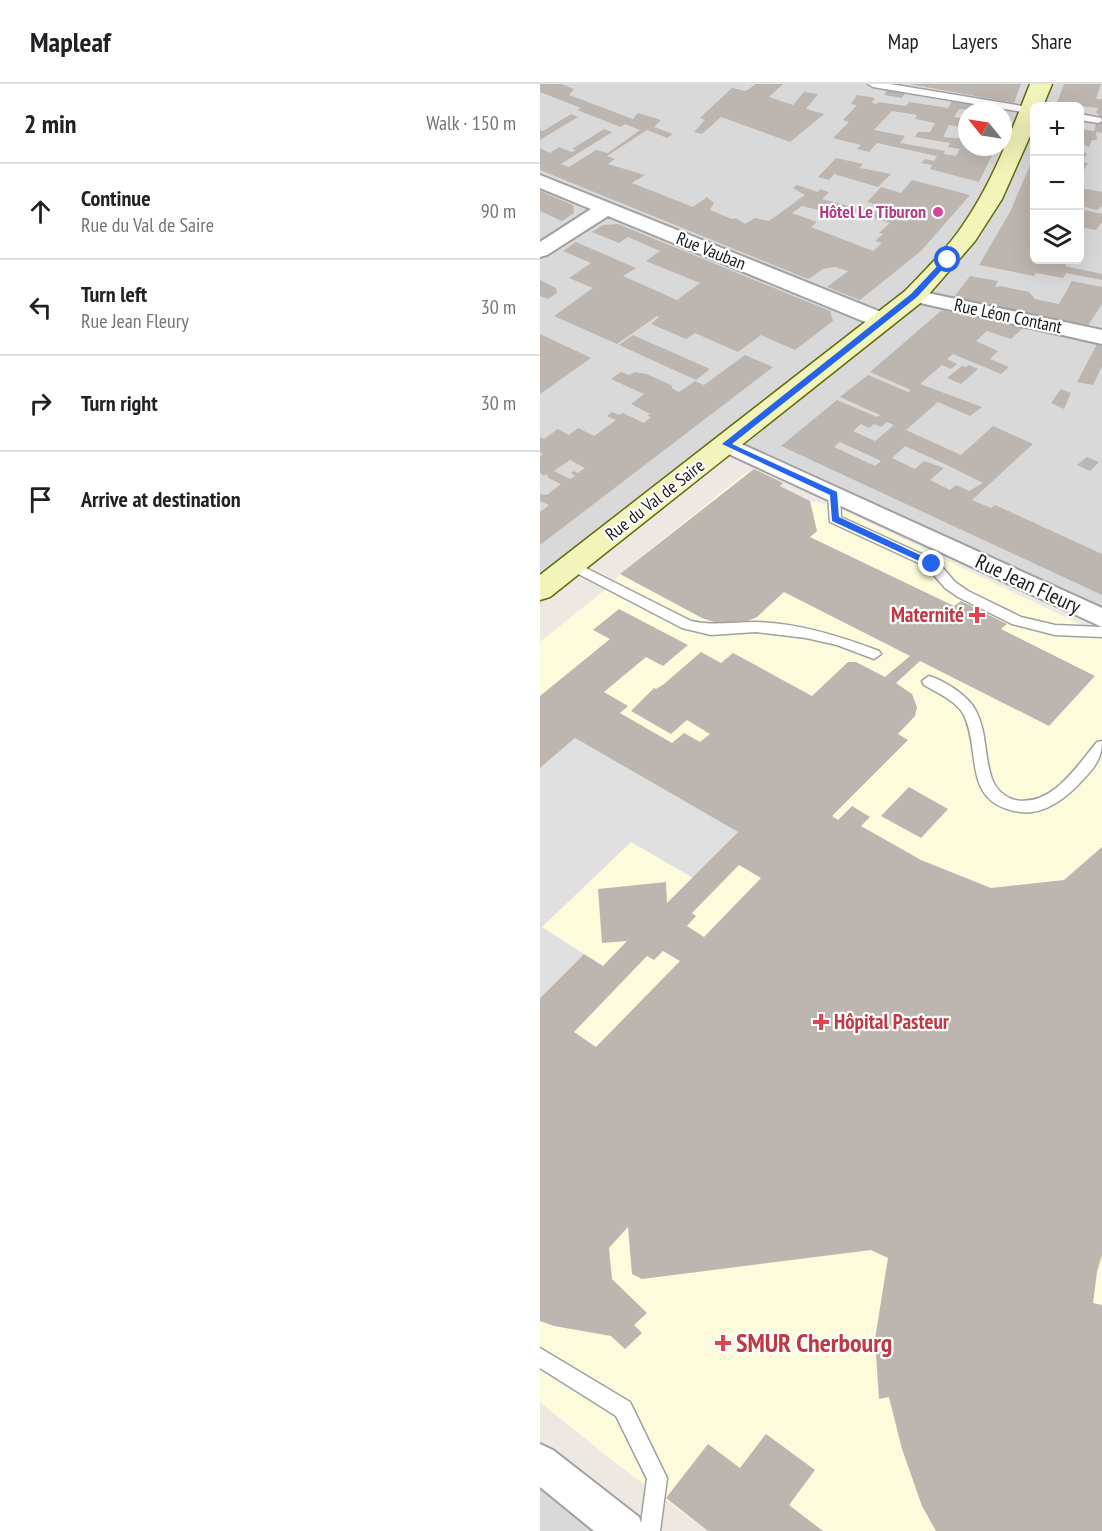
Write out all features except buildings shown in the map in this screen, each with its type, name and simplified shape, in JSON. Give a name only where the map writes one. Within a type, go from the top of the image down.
[{"type":"main road","name":"Rue du Val de Saire","points":[[1035,102],[1041,84]]},
{"type":"main road","name":"Rue du Val de Saire","points":[[540,590],[914,296],[948,260],[983,214],[1030,116]]},
{"type":"street","name":"Rue Vauban","points":[[540,181],[883,321]]},
{"type":"street","points":[[540,251],[606,208]]},
{"type":"street","name":"Rue Léon Contant","points":[[914,296],[1102,337]]},
{"type":"street","name":"Rue Jean Fleury","points":[[726,444],[1102,618]]},
{"type":"street","points":[[540,1463],[625,1531]]},
{"type":"lane","points":[[873,84],[1030,110]]},
{"type":"lane","points":[[1084,118],[1098,120]]},
{"type":"lane","points":[[834,494],[835,519],[932,564],[950,585],[963,594],[1017,621],[1031,625],[1077,633],[1102,632]]},
{"type":"lane","points":[[572,565],[687,625],[711,630],[756,627],[806,633],[840,641],[874,654]]},
{"type":"lane","points":[[928,681],[950,695],[969,712],[983,775],[991,793],[1004,802],[1022,808],[1041,806],[1065,790],[1102,746]]},
{"type":"lane","points":[[540,1358],[623,1409],[657,1478],[650,1531]]},
{"type":"shaded area","points":[[540,84],[1102,84],[1102,618],[726,444],[540,590]]},
{"type":"shaded area","name":"Hôpital Pasteur","points":[[754,469],[783,483],[780,486],[810,501],[835,506],[1102,635],[1102,1531],[708,1531],[614,1462],[540,1402],[540,642],[611,585],[620,574],[743,475]]},
{"type":"shaded area","points":[[575,738],[738,832],[693,878],[631,842],[542,927],[584,954],[540,998],[540,768]]},
{"type":"shaded area","points":[[540,1463],[625,1531],[540,1531]]},
{"type":"place","name":"Hôtel Le Tiburon","points":[[938,212]]},
{"type":"place","name":"Maternité","points":[[977,615]]},
{"type":"place","name":"Hôpital Pasteur","points":[[821,1022]]},
{"type":"place","name":"SMUR Cherbourg","points":[[723,1343]]},
{"type":"route","points":[[932,564],[835,519],[834,494],[726,444],[914,296],[948,260]]}]
